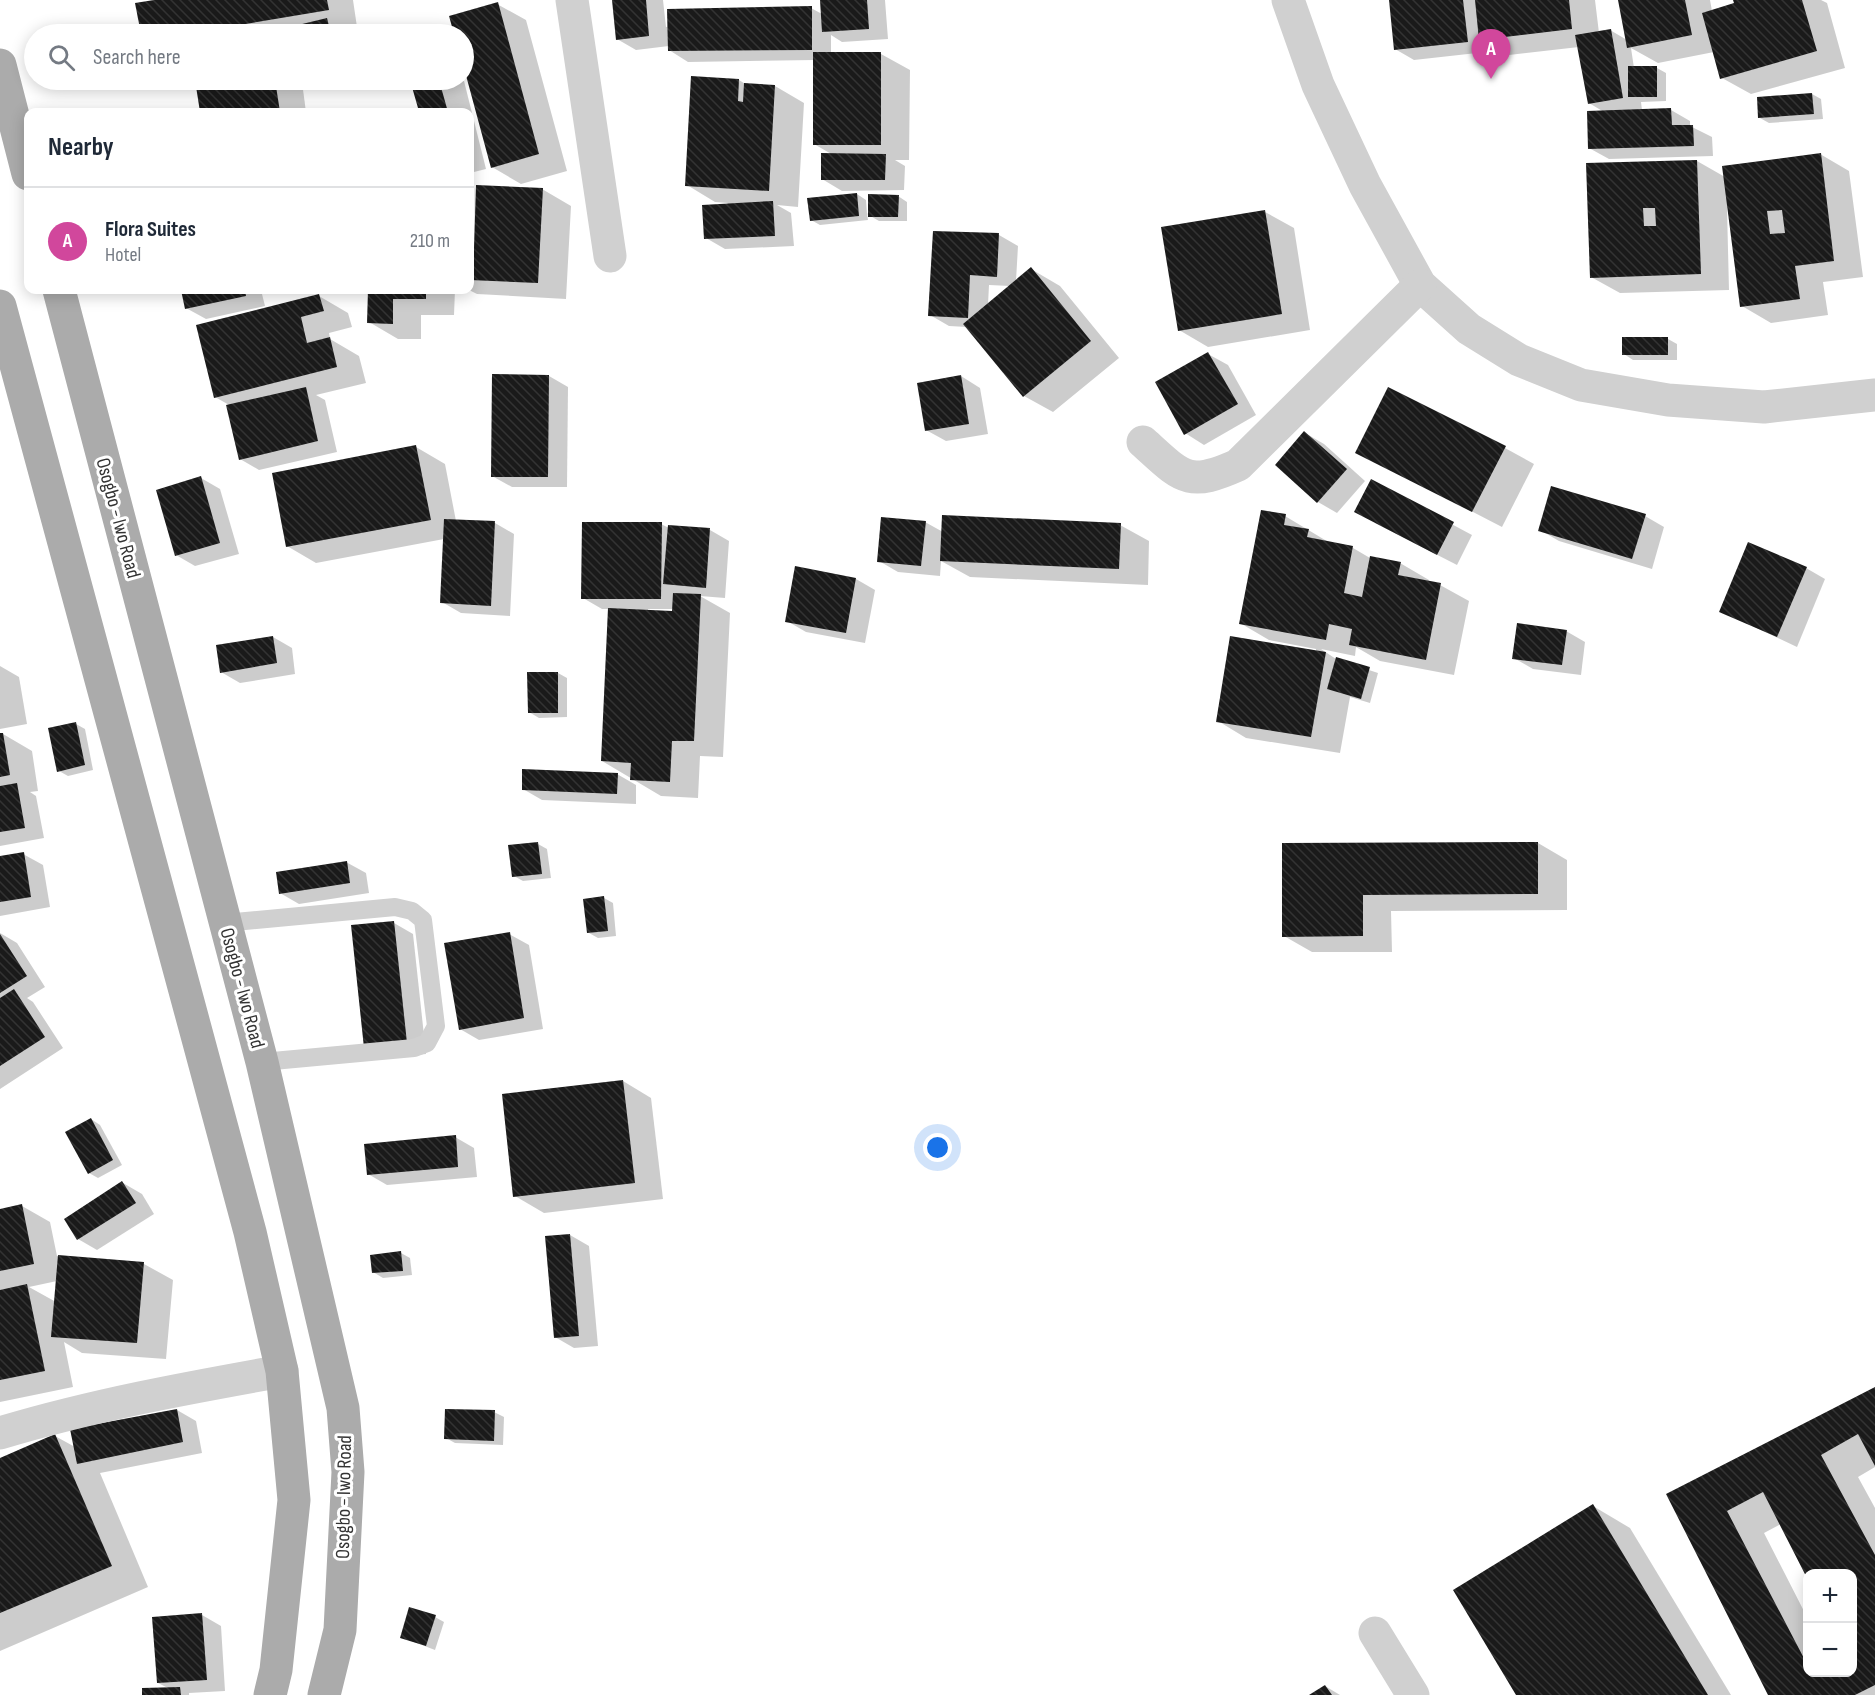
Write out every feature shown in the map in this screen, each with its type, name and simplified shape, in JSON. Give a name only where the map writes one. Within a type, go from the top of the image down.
[{"type":"main road","points":[[0,65],[24,158]]},
{"type":"main road","name":"Osogbo - Iwo Road","points":[[60,294],[262,1062],[343,1408],[348,1472],[340,1630],[324,1695]]},
{"type":"main road","points":[[0,306],[4,338],[250,1232],[282,1371],[294,1500],[276,1670],[270,1695]]},
{"type":"street","points":[[572,0],[610,256]]},
{"type":"street","points":[[1288,0],[1318,85],[1365,185],[1420,285],[1469,329],[1509,354],[1581,385],[1668,400],[1764,407],[1875,395]]},
{"type":"street","points":[[1143,442],[1179,474],[1209,478],[1238,465],[1420,285]]},
{"type":"street","points":[[0,1433],[58,1415],[125,1400],[282,1371]]},
{"type":"street","points":[[1375,1633],[1413,1695]]},
{"type":"lane","points":[[224,923],[395,907],[412,911],[423,920],[436,1026],[427,1043],[414,1048],[262,1062]]},
{"type":"building","points":[[154,0],[327,0],[329,10],[245,24],[139,24],[135,3]]},
{"type":"building","points":[[612,0],[646,0],[649,36],[616,40]]},
{"type":"building","points":[[820,0],[867,0],[869,29],[822,32]]},
{"type":"building","points":[[1389,0],[1463,0],[1468,42],[1394,50]]},
{"type":"building","points":[[1475,0],[1569,0],[1572,29],[1479,40]]},
{"type":"building","points":[[1618,0],[1685,0],[1692,35],[1627,48]]},
{"type":"building","points":[[1733,0],[1802,0],[1817,51],[1720,79],[1702,13],[1734,3]]},
{"type":"building","points":[[498,2],[539,154],[491,168],[470,90],[474,90],[474,24],[451,24],[449,16]]},
{"type":"building","points":[[812,6],[812,50],[668,51],[667,9]]},
{"type":"building","points":[[327,18],[328,24],[302,24]]},
{"type":"building","points":[[1611,29],[1623,98],[1588,104],[1575,35]]},
{"type":"building","points":[[813,52],[881,52],[881,145],[813,145]]},
{"type":"building","points":[[1628,66],[1657,66],[1657,97],[1628,97]]},
{"type":"building","points":[[691,76],[739,79],[738,101],[743,102],[744,83],[775,85],[769,191],[685,186]]},
{"type":"building","points":[[197,90],[277,90],[279,108],[199,108]]},
{"type":"building","points":[[413,90],[442,90],[447,108],[418,108]]},
{"type":"building","points":[[1812,93],[1814,114],[1758,118],[1757,97]]},
{"type":"building","points":[[1671,108],[1672,125],[1693,125],[1694,146],[1588,149],[1587,111]]},
{"type":"building","points":[[821,153],[886,154],[885,180],[821,180]]},
{"type":"building","points":[[1821,153],[1834,261],[1795,266],[1800,299],[1740,307],[1722,166]],"holes":[[[1782,210],[1785,233],[1770,234],[1767,211]]]},
{"type":"building","points":[[1697,160],[1701,274],[1590,278],[1586,163]],"holes":[[[1643,208],[1655,208],[1656,226],[1644,226]]]},
{"type":"building","points":[[476,185],[543,188],[538,283],[474,280]]},
{"type":"building","points":[[857,193],[859,216],[810,221],[807,198]]},
{"type":"building","points":[[868,194],[899,195],[898,217],[868,217]]},
{"type":"building","points":[[773,201],[775,236],[704,239],[702,205]]},
{"type":"building","points":[[1265,210],[1282,314],[1178,331],[1161,227]]},
{"type":"building","points":[[933,231],[999,233],[997,277],[970,275],[968,318],[928,316]]},
{"type":"building","points":[[1031,267],[1091,341],[1023,397],[963,324]]},
{"type":"building","points":[[182,294],[246,294],[246,296],[185,309]]},
{"type":"building","points":[[319,294],[324,311],[301,317],[307,343],[330,337],[337,367],[214,398],[196,325]]},
{"type":"building","points":[[368,294],[426,294],[426,299],[393,299],[393,324],[367,323]]},
{"type":"building","points":[[1622,337],[1668,337],[1668,355],[1622,355]]},
{"type":"building","points":[[1208,352],[1238,404],[1184,435],[1155,382]]},
{"type":"building","points":[[492,374],[549,375],[548,477],[491,477]]},
{"type":"building","points":[[961,375],[969,424],[925,431],[917,383]]},
{"type":"building","points":[[306,387],[318,441],[239,460],[226,405]]},
{"type":"building","points":[[1388,387],[1506,446],[1472,512],[1355,453]]},
{"type":"building","points":[[1304,431],[1347,469],[1317,503],[1275,465]]},
{"type":"building","points":[[416,445],[431,520],[286,547],[272,473]]},
{"type":"building","points":[[201,476],[220,543],[175,556],[156,490]]},
{"type":"building","points":[[1371,479],[1454,522],[1437,555],[1354,512]]},
{"type":"building","points":[[1551,486],[1646,514],[1632,559],[1538,531]]},
{"type":"building","points":[[1261,510],[1286,514],[1284,525],[1309,529],[1307,537],[1353,546],[1344,593],[1362,597],[1370,556],[1401,562],[1398,575],[1441,583],[1426,660],[1349,645],[1352,629],[1329,624],[1326,640],[1239,624]]},
{"type":"building","points":[[942,515],[1121,523],[1119,569],[940,561]]},
{"type":"building","points":[[881,517],[926,521],[921,566],[877,562]]},
{"type":"building","points":[[444,519],[495,521],[491,606],[440,603]]},
{"type":"building","points":[[582,522],[662,522],[661,599],[581,599]]},
{"type":"building","points":[[668,525],[710,528],[706,588],[663,584]]},
{"type":"building","points":[[1748,542],[1807,567],[1777,637],[1719,612]]},
{"type":"building","points":[[795,566],[856,578],[846,633],[785,622]]},
{"type":"building","points":[[673,593],[701,594],[694,741],[672,741],[670,782],[630,780],[631,763],[601,761],[608,608],[672,611]]},
{"type":"building","points":[[1517,623],[1567,630],[1562,665],[1512,659]]},
{"type":"building","points":[[273,636],[277,663],[220,673],[216,645]]},
{"type":"building","points":[[1230,636],[1326,652],[1311,737],[1216,722]]},
{"type":"building","points":[[1336,657],[1370,667],[1361,699],[1327,689]]},
{"type":"building","points":[[527,672],[558,672],[558,713],[528,713]]},
{"type":"building","points":[[76,722],[85,765],[57,772],[48,728]]},
{"type":"building","points":[[0,733],[3,733],[10,775],[0,777]]},
{"type":"building","points":[[522,769],[618,773],[617,794],[522,790]]},
{"type":"building","points":[[17,783],[25,828],[0,832],[0,786]]},
{"type":"building","points":[[538,842],[542,874],[512,877],[508,845]]},
{"type":"building","points":[[1538,842],[1538,894],[1363,895],[1363,936],[1282,937],[1282,843]]},
{"type":"building","points":[[24,852],[31,897],[0,902],[0,856]]},
{"type":"building","points":[[347,861],[350,883],[279,894],[276,872]]},
{"type":"building","points":[[604,896],[608,931],[587,933],[583,899]]},
{"type":"building","points":[[394,921],[407,1043],[364,1048],[351,925]]},
{"type":"building","points":[[510,932],[524,1018],[459,1030],[444,943]]},
{"type":"building","points":[[0,934],[27,976],[0,993]]},
{"type":"building","points":[[14,989],[45,1037],[0,1066],[0,998]]},
{"type":"building","points":[[623,1080],[635,1183],[513,1197],[502,1094]]},
{"type":"building","points":[[91,1118],[113,1160],[88,1174],[65,1132]]},
{"type":"building","points":[[456,1135],[458,1167],[367,1175],[364,1144]]},
{"type":"building","points":[[122,1181],[136,1203],[77,1240],[64,1219]]},
{"type":"building","points":[[22,1204],[34,1264],[0,1271],[0,1209]]},
{"type":"building","points":[[570,1234],[579,1336],[554,1338],[545,1236]]},
{"type":"building","points":[[401,1251],[403,1271],[372,1273],[370,1255]]},
{"type":"building","points":[[58,1255],[144,1262],[137,1343],[51,1337]]},
{"type":"building","points":[[27,1284],[45,1371],[0,1380],[0,1290]]},
{"type":"building","points":[[1875,1387],[1875,1466],[1858,1434],[1821,1455],[1875,1555],[1875,1685],[1855,1695],[1768,1695],[1666,1494]]},
{"type":"building","points":[[177,1409],[183,1442],[77,1464],[70,1429]]},
{"type":"building","points":[[445,1409],[495,1410],[494,1441],[444,1439]]},
{"type":"building","points":[[55,1434],[112,1566],[0,1613],[0,1458]]},
{"type":"building","points":[[1593,1504],[1708,1695],[1516,1695],[1453,1590]]},
{"type":"building","points":[[409,1607],[436,1615],[426,1646],[400,1638]]},
{"type":"building","points":[[202,1613],[207,1680],[157,1683],[152,1617]]},
{"type":"building","points":[[1325,1685],[1332,1695],[1309,1695]]},
{"type":"building","points":[[180,1687],[181,1695],[142,1695],[142,1688]]},
{"type":"place","name":"Flora Suites","points":[[1491,79]]}]
